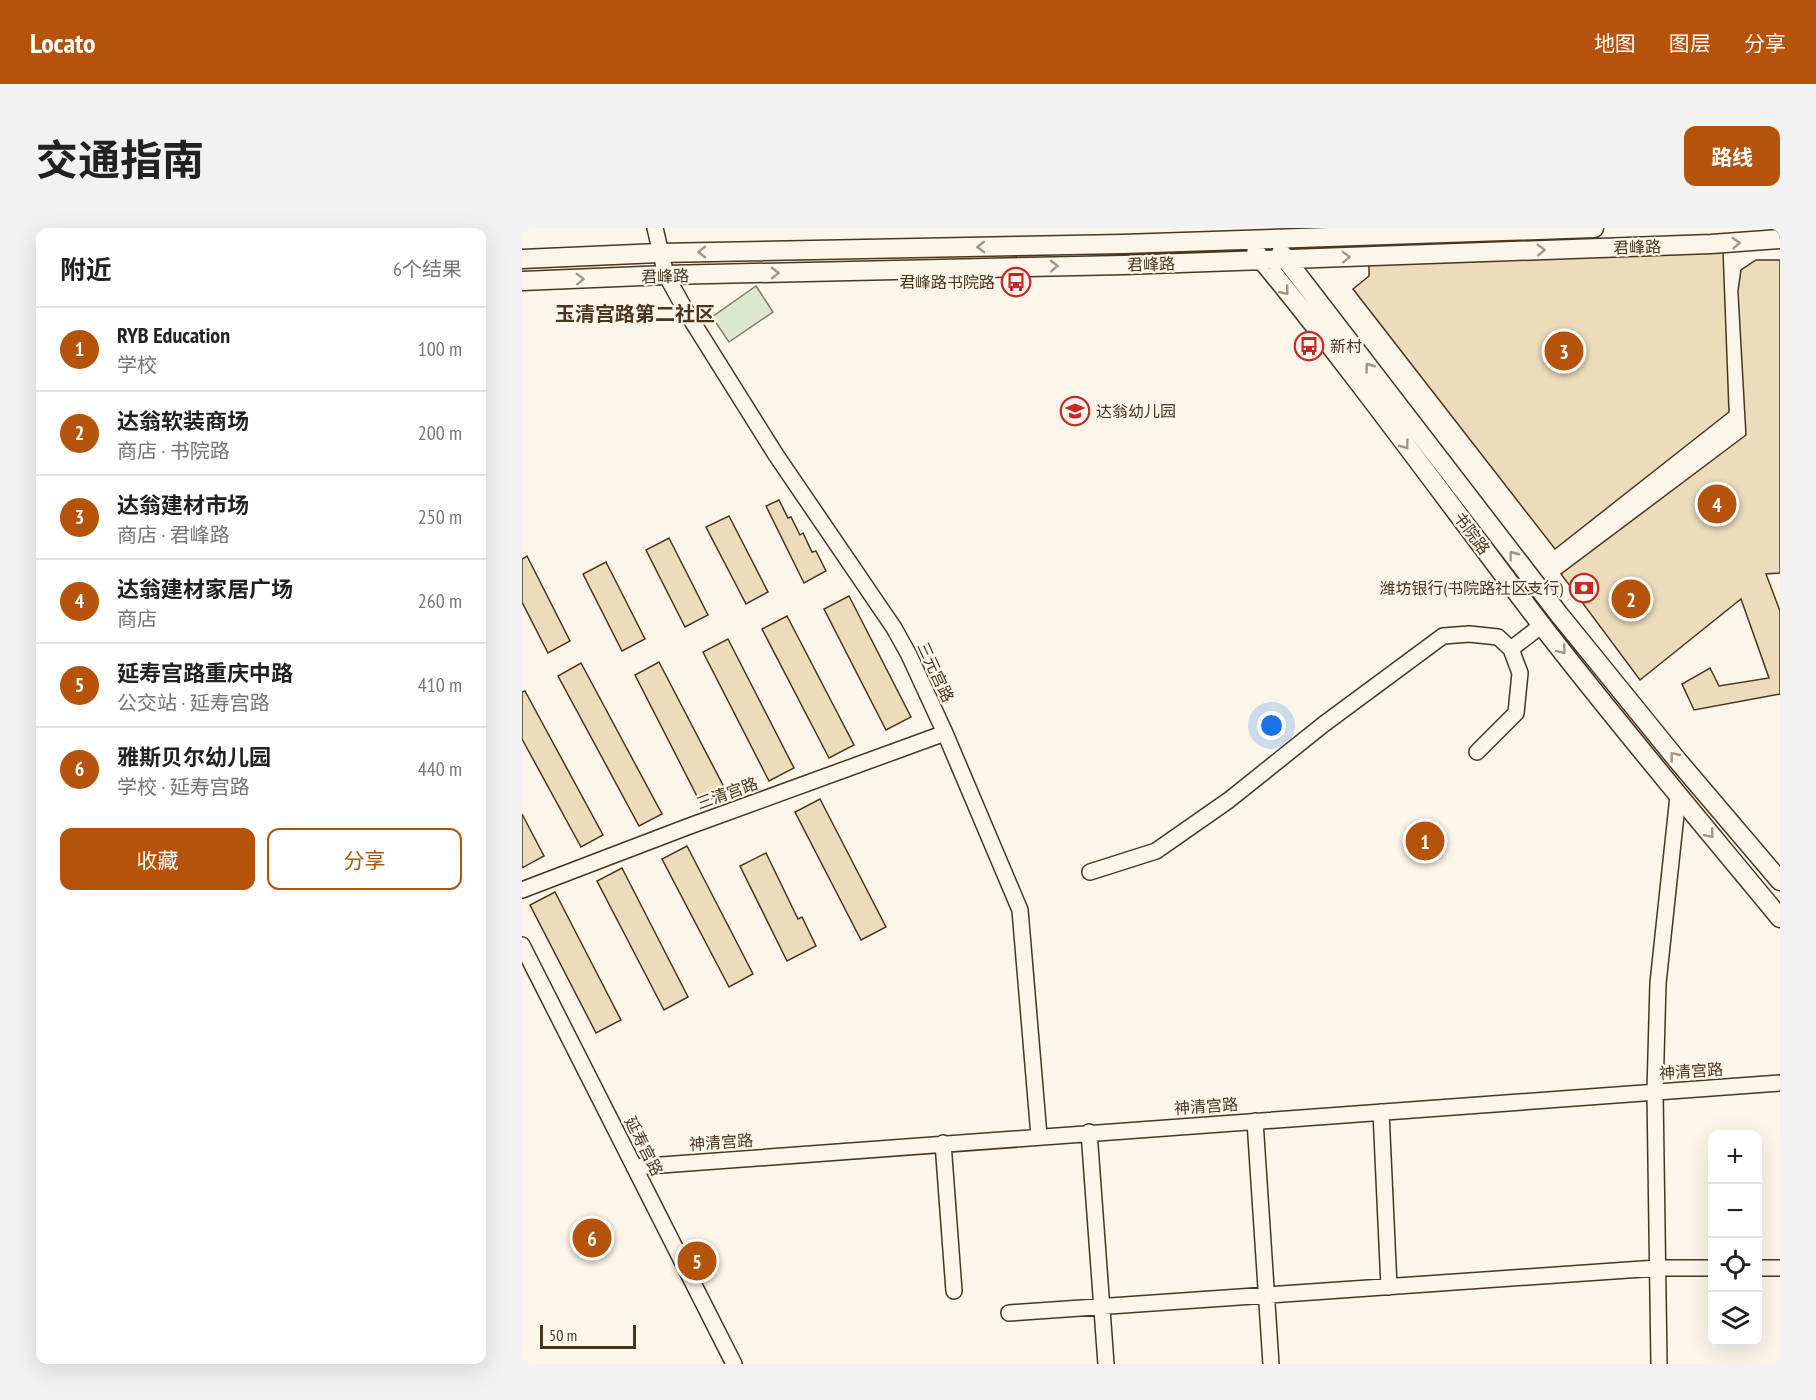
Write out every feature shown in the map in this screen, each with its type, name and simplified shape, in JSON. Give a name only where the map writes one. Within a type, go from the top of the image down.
[{"type":"main road","points":[[1166,243],[1190,228]]},
{"type":"main road","name":"君峰路","points":[[522,259],[659,253],[1166,243],[1240,234],[1594,228]]},
{"type":"main road","name":"书院路","points":[[1240,234],[1323,337],[1542,625],[1678,796],[1780,918]]},
{"type":"main road","name":"书院路","points":[[1265,234],[1287,259],[1558,614],[1780,881]]},
{"type":"main road","name":"君峰路","points":[[522,281],[666,275],[1261,260],[1711,244],[1780,239]]},
{"type":"street","name":"三元宫路","points":[[655,228],[659,253],[666,275],[776,455],[894,628],[909,655],[945,733],[1020,910],[1039,1136]]},
{"type":"street","points":[[1511,649],[1542,625]]},
{"type":"street","points":[[1090,872],[1156,851],[1229,800],[1324,724],[1443,636],[1469,634],[1498,637],[1511,649],[1520,673],[1516,713],[1477,752]]},
{"type":"street","name":"三清宫路","points":[[522,890],[945,733]]},
{"type":"street","points":[[1659,1364],[1655,1092],[1658,983],[1678,796]]},
{"type":"street","name":"延寿宫路","points":[[522,945],[734,1364]]},
{"type":"street","name":"神清宫路","points":[[634,1167],[1780,1083]]},
{"type":"street","points":[[1381,1112],[1389,1287]]},
{"type":"street","points":[[1255,1121],[1271,1364]]},
{"type":"street","points":[[1089,1132],[1106,1364]]},
{"type":"street","points":[[943,1143],[954,1291]]},
{"type":"street","points":[[1009,1313],[1657,1268],[1708,1268]]},
{"type":"street","points":[[1762,1268],[1780,1268]]},
{"type":"green space","points":[[756,286],[773,312],[729,342],[712,317]]},
{"type":"building","points":[[1723,252],[1729,412],[1555,549],[1353,289],[1369,276],[1369,264]]},
{"type":"building","points":[[1756,260],[1780,260],[1780,573],[1766,574],[1780,611],[1780,694],[1694,710],[1682,684],[1710,668],[1719,686],[1769,678],[1741,599],[1640,680],[1561,574],[1746,435],[1738,291],[1741,270]]},
{"type":"building","points":[[779,500],[800,535],[803,533],[812,552],[816,551],[826,571],[804,583],[766,506]]},
{"type":"building","points":[[729,516],[768,592],[746,604],[706,527]]},
{"type":"building","points":[[669,538],[708,615],[685,627],[646,550]]},
{"type":"building","points":[[527,556],[570,641],[548,653],[522,602],[522,559]]},
{"type":"building","points":[[606,562],[645,639],[622,651],[583,574]]},
{"type":"building","points":[[849,596],[911,717],[886,730],[824,609]]},
{"type":"building","points":[[787,616],[854,745],[829,758],[762,629]]},
{"type":"building","points":[[728,639],[794,768],[769,781],[703,652]]},
{"type":"building","points":[[659,662],[726,791],[701,804],[635,675]]},
{"type":"building","points":[[581,663],[662,814],[639,826],[558,676]]},
{"type":"building","points":[[525,691],[603,835],[581,847],[522,739],[522,692]]},
{"type":"building","points":[[820,799],[886,927],[861,940],[795,812]]},
{"type":"building","points":[[522,814],[544,856],[522,868]]},
{"type":"building","points":[[687,846],[753,974],[729,987],[662,859]]},
{"type":"building","points":[[766,853],[798,919],[802,917],[816,946],[787,961],[740,866]]},
{"type":"building","points":[[622,868],[688,997],[664,1010],[597,881]]},
{"type":"building","points":[[555,892],[621,1020],[596,1033],[530,905]]},
{"type":"place","name":"君峰路书院路","points":[[1016,282]]},
{"type":"place","name":"新村","points":[[1309,346]]},
{"type":"place","name":"达翁建材市场","points":[[1564,351]]},
{"type":"place","name":"达翁幼儿园","points":[[1075,411]]},
{"type":"place","name":"达翁建材家居广场","points":[[1717,504]]},
{"type":"place","name":"潍坊银行(书院路社区支行)","points":[[1584,588]]},
{"type":"place","name":"达翁软装商场","points":[[1631,599]]},
{"type":"place","name":"RYB Education","points":[[1425,841]]},
{"type":"place","name":"雅斯贝尔幼儿园","points":[[592,1238]]},
{"type":"place","name":"延寿宫路重庆中路","points":[[697,1261]]},
{"type":"district","name":"玉清宫路第二社区","points":[[635,314]]}]
